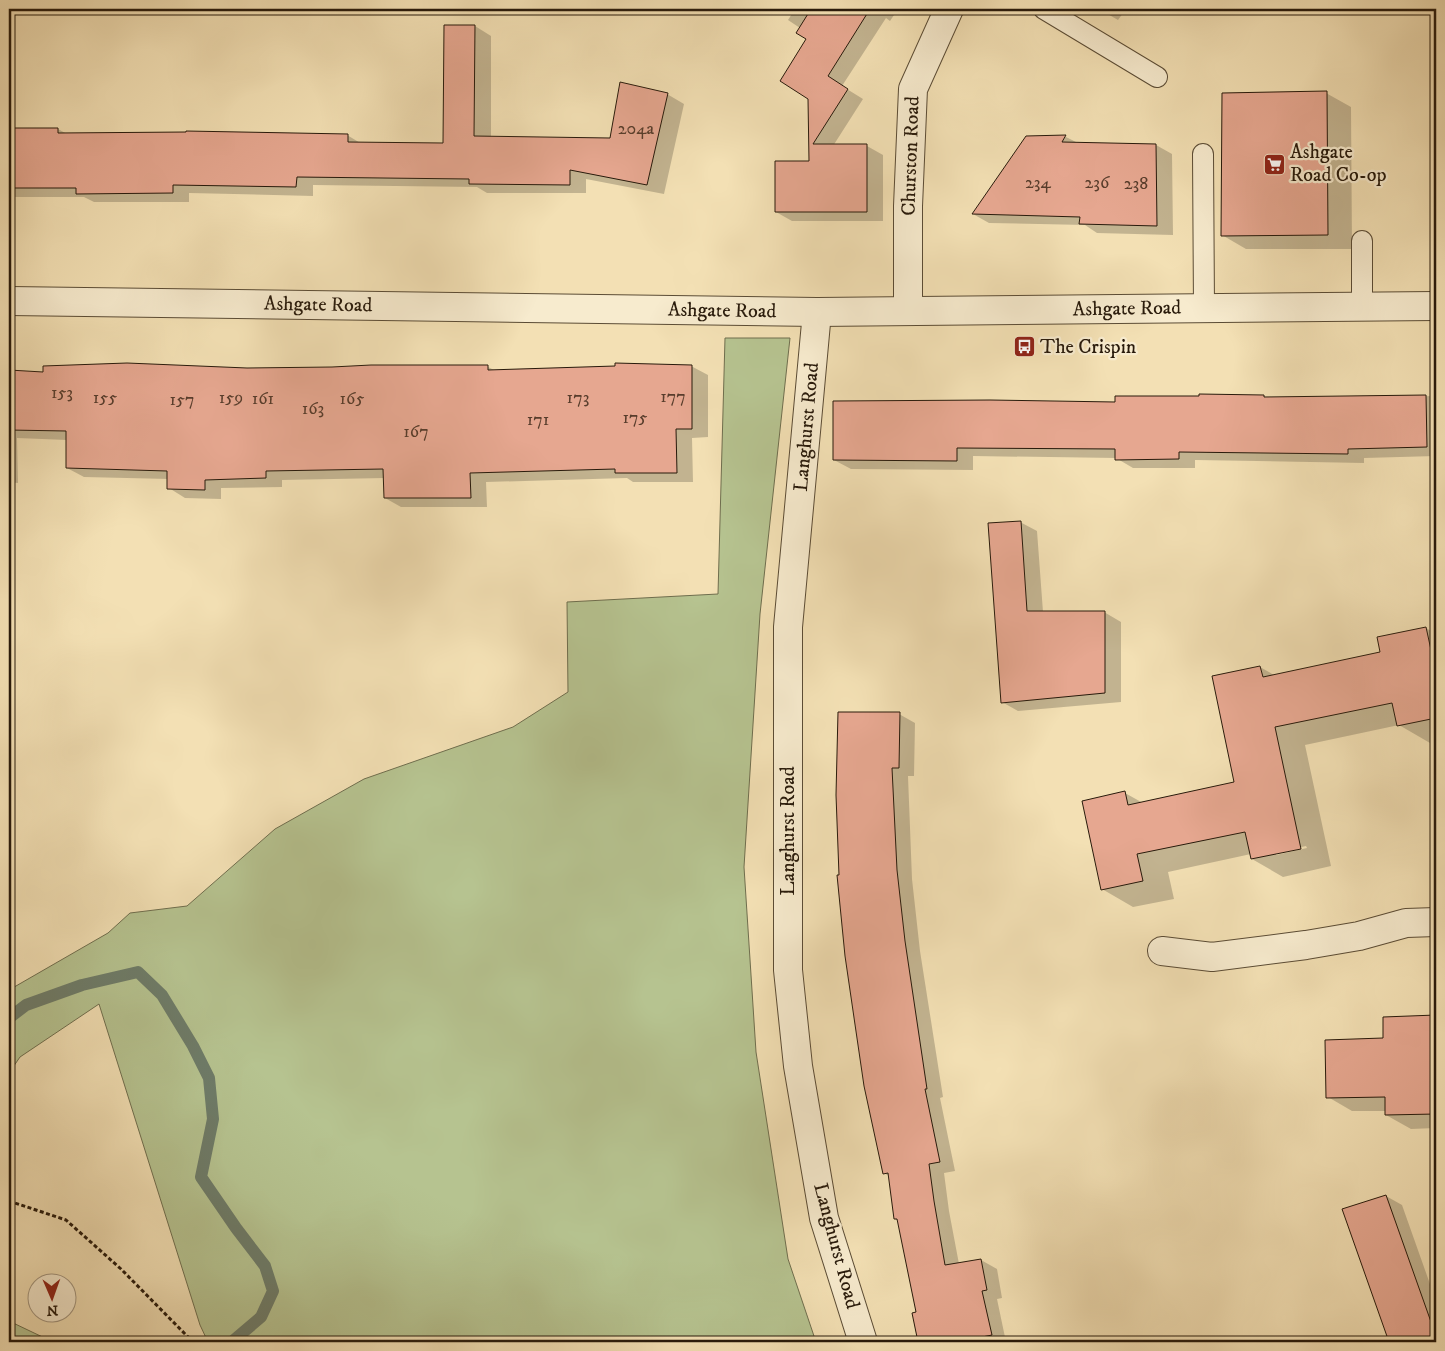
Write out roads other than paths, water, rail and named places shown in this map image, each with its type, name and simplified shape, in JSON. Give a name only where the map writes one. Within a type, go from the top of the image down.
[{"type":"street","name":"Churston Road","points":[[908,311],[908,206],[913,89],[949,9]]},
{"type":"street","name":"Ashgate Road","points":[[9,301],[817,312],[1436,306]]},
{"type":"street","name":"Langhurst Road","points":[[817,312],[788,627],[788,970],[798,1066],[824,1218],[863,1342]]},
{"type":"street","points":[[1162,951],[1212,957],[1359,936],[1406,923],[1436,922]]},
{"type":"lane","points":[[1044,9],[1157,76]]},
{"type":"lane","points":[[1203,154],[1204,308]]},
{"type":"lane","points":[[1362,241],[1362,307]]},
{"type":"waterway","points":[[9,1018],[26,1005],[82,985],[138,972],[162,995],[193,1046],[209,1078],[213,1119],[201,1177],[265,1266],[273,1291],[261,1317],[233,1342]]},
{"type":"place","name":"Ashgate Road Co-op","points":[[1274,164]]},
{"type":"place","name":"The Crispin","points":[[1024,347]]}]
